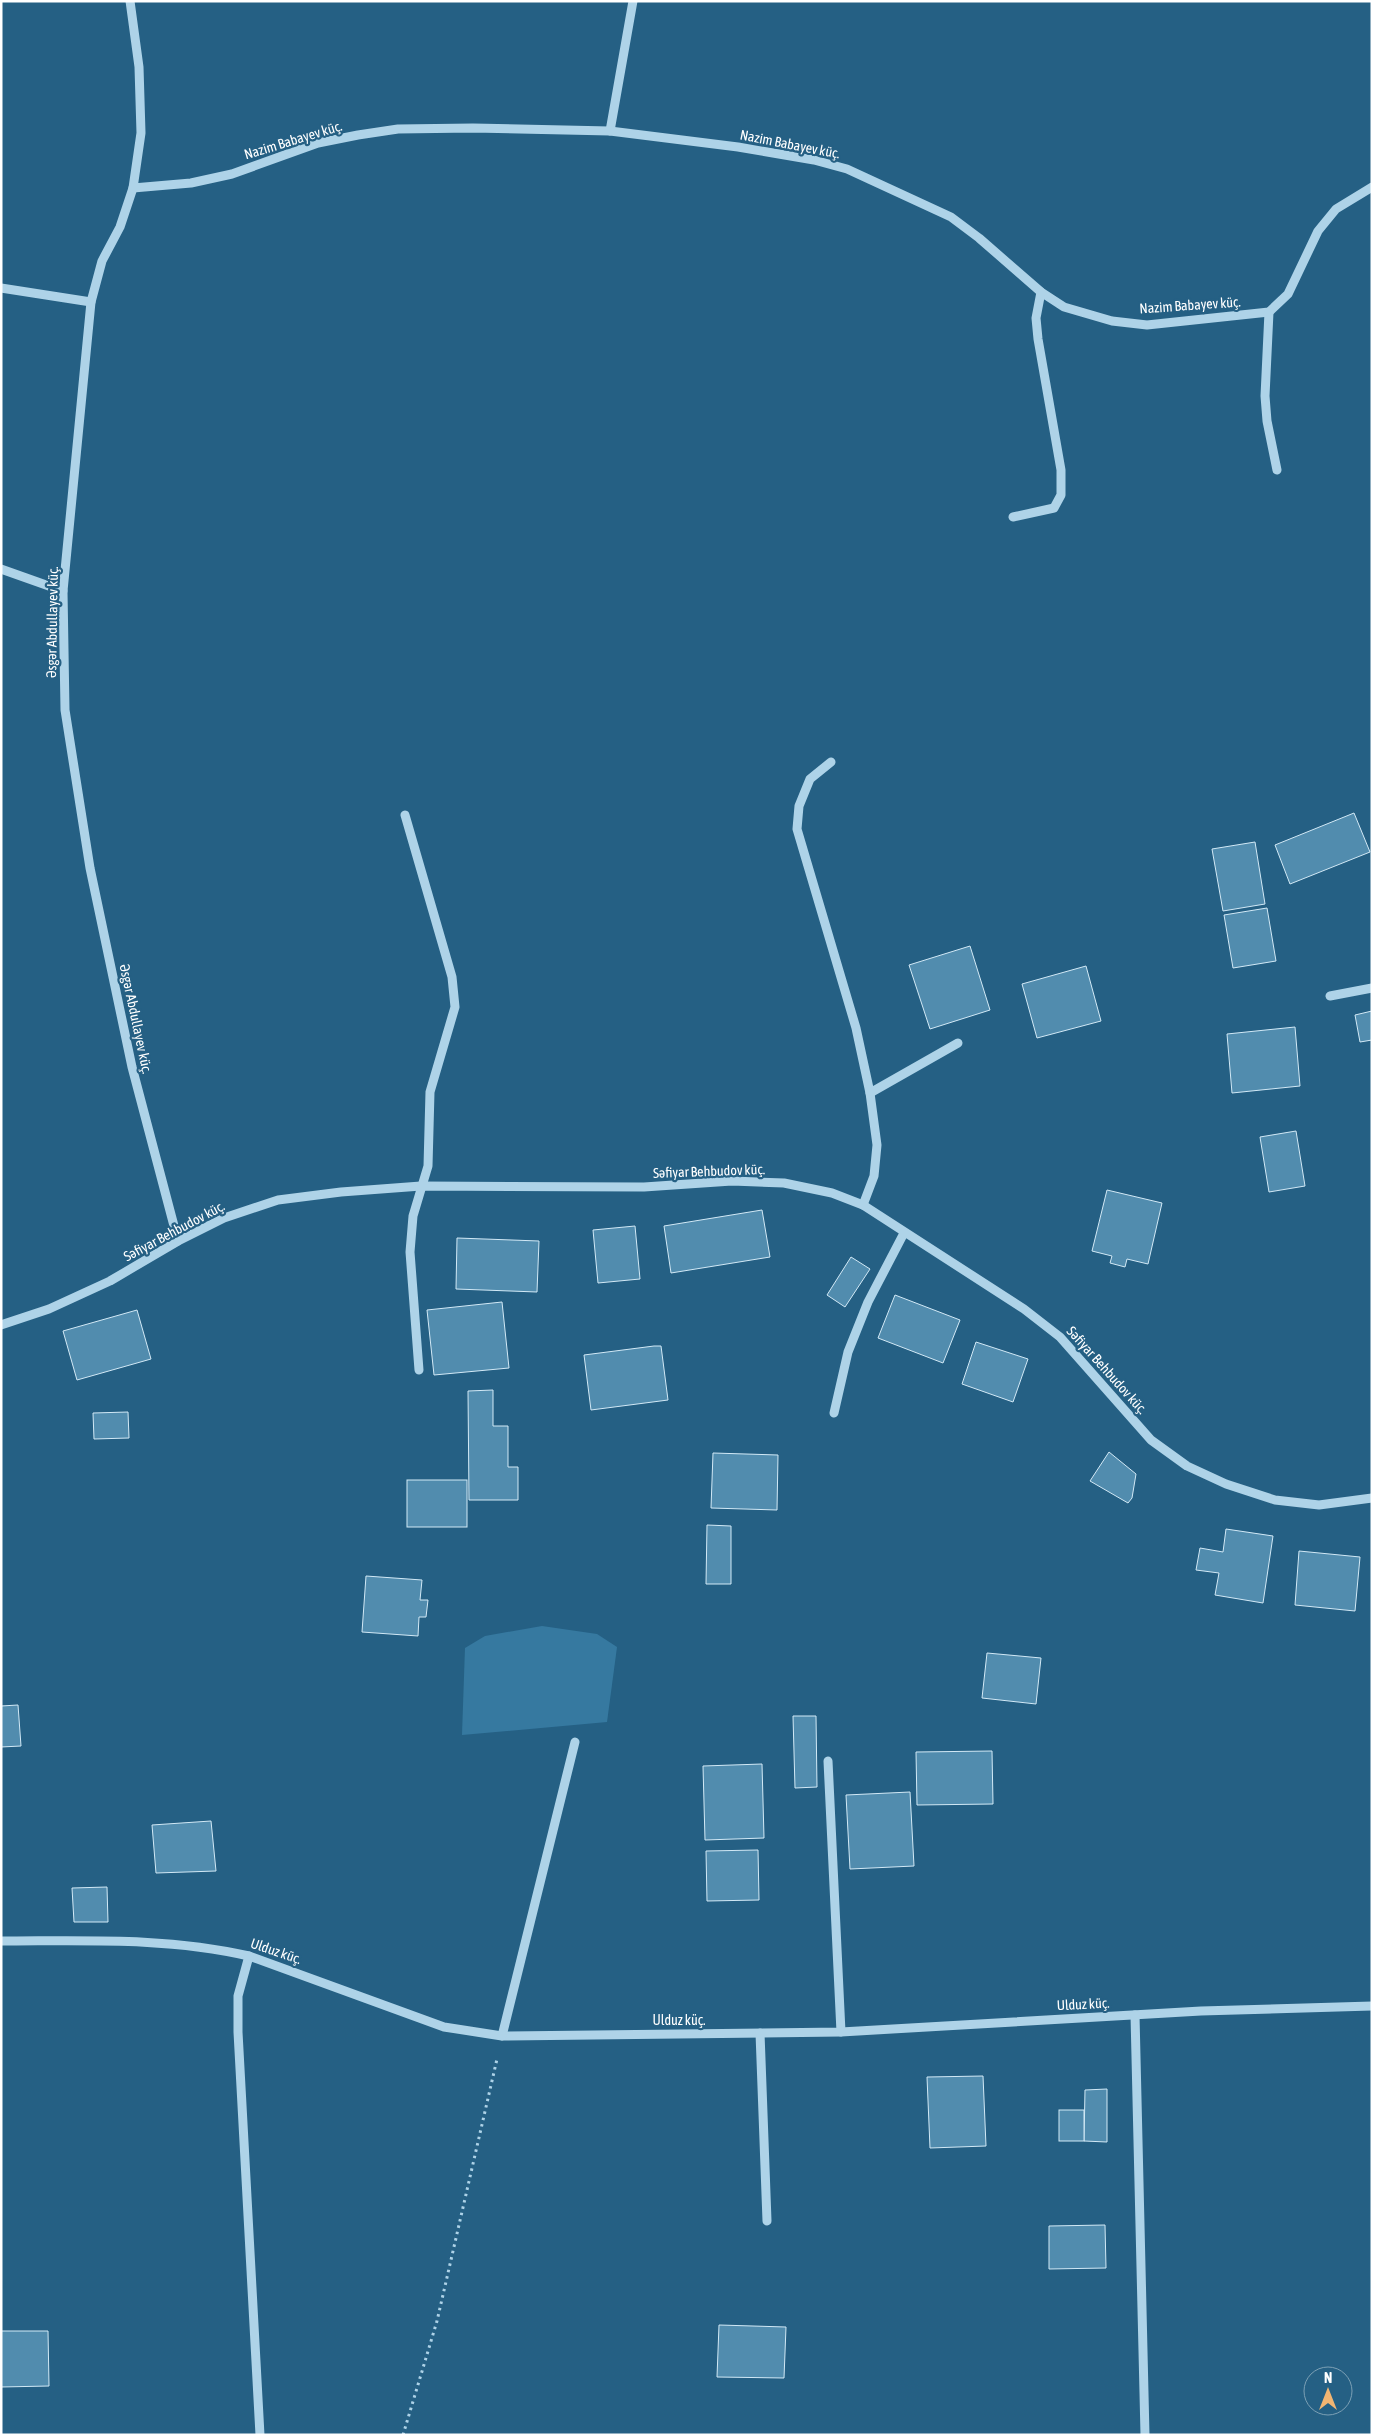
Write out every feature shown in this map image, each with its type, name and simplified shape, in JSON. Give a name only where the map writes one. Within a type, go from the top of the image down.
[{"type":"street","name":"Əsgər Abdullayev küç.","points":[[130,1],[139,67],[141,133],[132,188],[120,227],[102,261],[91,302],[63,591],[65,710],[90,868],[132,1067],[178,1241]]},
{"type":"street","points":[[610,131],[633,1]]},
{"type":"street","name":"Nazim Babayev küç.","points":[[132,188],[191,183],[224,176],[318,143],[358,134],[398,129],[473,128],[610,131],[738,146],[814,160],[847,169],[951,217],[979,238],[1041,292],[1064,307],[1086,315],[1147,325],[1269,312]]},
{"type":"street","points":[[1277,470],[1266,421],[1265,396],[1269,312],[1288,294],[1318,232],[1336,209],[1372,187]]},
{"type":"street","points":[[1,288],[91,302]]},
{"type":"street","points":[[1013,517],[1054,508],[1061,495],[1061,470],[1038,339],[1036,318],[1041,292]]},
{"type":"street","points":[[1,569],[63,591]]},
{"type":"street","points":[[830,762],[810,779],[799,806],[797,829],[856,1028],[870,1093],[877,1145],[874,1176],[863,1206]]},
{"type":"street","points":[[405,815],[452,977],[455,1007],[430,1092],[428,1166],[413,1216],[410,1252],[419,1370]]},
{"type":"street","points":[[1330,996],[1372,988]]},
{"type":"street","points":[[870,1093],[958,1043]]},
{"type":"street","name":"Səfiyar Behbudov küç.","points":[[1,1325],[49,1309],[110,1281],[178,1241],[224,1218],[278,1200],[341,1192],[421,1186],[644,1187],[732,1181],[784,1183],[832,1193],[863,1206],[1024,1309],[1060,1337],[1150,1440],[1187,1466],[1226,1484],[1275,1500],[1319,1505],[1372,1498]]},
{"type":"street","points":[[834,1413],[848,1352],[868,1302],[904,1233]]},
{"type":"street","points":[[502,2036],[575,1742]]},
{"type":"street","points":[[828,1761],[841,2032]]},
{"type":"street","name":"Ulduz küç.","points":[[1,1941],[139,1941],[216,1948],[249,1956],[444,2027],[502,2036],[841,2032],[1135,2015],[1372,2006]]},
{"type":"street","points":[[249,1956],[238,1996],[238,2032],[260,2435]]},
{"type":"street","points":[[1135,2015],[1145,2435]]},
{"type":"street","points":[[760,2033],[767,2221]]},
{"type":"path","points":[[403,2435],[437,2321],[502,2036]]},
{"type":"shaded area","points":[[542,1626],[597,1634],[617,1647],[607,1722],[462,1735],[465,1648],[485,1636]]},
{"type":"building","points":[[1354,813],[1370,852],[1290,884],[1275,845]]},
{"type":"building","points":[[1255,842],[1265,904],[1223,911],[1212,849]]},
{"type":"building","points":[[1267,908],[1276,961],[1233,968],[1224,915]]},
{"type":"building","points":[[970,946],[990,1010],[930,1029],[909,965]]},
{"type":"building","points":[[1086,966],[1101,1021],[1037,1038],[1022,984]]},
{"type":"building","points":[[1372,1011],[1372,1040],[1360,1042],[1355,1015]]},
{"type":"building","points":[[1295,1027],[1300,1086],[1232,1093],[1227,1034]]},
{"type":"building","points":[[1296,1131],[1305,1186],[1269,1192],[1260,1137]]},
{"type":"building","points":[[1107,1190],[1162,1203],[1148,1264],[1127,1259],[1125,1267],[1110,1263],[1112,1256],[1092,1251]]},
{"type":"building","points":[[762,1210],[770,1257],[671,1273],[664,1226]]},
{"type":"building","points":[[635,1226],[640,1279],[598,1283],[593,1230]]},
{"type":"building","points":[[457,1238],[539,1241],[537,1292],[456,1289]]},
{"type":"building","points":[[851,1257],[870,1269],[845,1307],[827,1295]]},
{"type":"building","points":[[895,1295],[960,1320],[943,1363],[878,1338]]},
{"type":"building","points":[[502,1302],[509,1368],[434,1375],[427,1310]]},
{"type":"building","points":[[137,1310],[151,1359],[77,1380],[63,1331]]},
{"type":"building","points":[[976,1342],[1028,1359],[1013,1402],[962,1384]]},
{"type":"building","points":[[661,1346],[668,1400],[591,1410],[584,1355]]},
{"type":"building","points":[[493,1390],[493,1426],[508,1426],[508,1467],[518,1467],[518,1500],[469,1500],[468,1391]]},
{"type":"building","points":[[128,1412],[129,1438],[94,1439],[93,1413]]},
{"type":"building","points":[[1109,1452],[1136,1474],[1132,1498],[1128,1503],[1090,1481]]},
{"type":"building","points":[[713,1453],[778,1455],[777,1510],[711,1508]]},
{"type":"building","points":[[407,1480],[467,1480],[467,1527],[407,1527]]},
{"type":"building","points":[[707,1525],[731,1526],[731,1584],[706,1584]]},
{"type":"building","points":[[1226,1529],[1273,1536],[1263,1603],[1215,1595],[1219,1573],[1196,1570],[1200,1548],[1223,1552]]},
{"type":"building","points":[[1299,1551],[1360,1557],[1355,1611],[1295,1605]]},
{"type":"building","points":[[366,1576],[422,1580],[420,1600],[428,1600],[426,1617],[419,1617],[418,1636],[362,1632]]},
{"type":"building","points":[[987,1653],[1041,1658],[1036,1704],[982,1698]]},
{"type":"building","points":[[18,1705],[21,1746],[1,1747],[1,1706]]},
{"type":"building","points":[[793,1716],[816,1716],[817,1787],[795,1788]]},
{"type":"building","points":[[992,1751],[993,1804],[917,1805],[916,1752]]},
{"type":"building","points":[[762,1764],[764,1838],[705,1840],[703,1766]]},
{"type":"building","points":[[910,1792],[914,1866],[850,1869],[846,1795]]},
{"type":"building","points":[[211,1821],[216,1871],[156,1873],[152,1825]]},
{"type":"building","points":[[758,1850],[759,1900],[707,1901],[706,1851]]},
{"type":"building","points":[[107,1887],[108,1922],[74,1922],[72,1888]]},
{"type":"building","points":[[983,2076],[986,2146],[930,2148],[927,2077]]},
{"type":"building","points":[[1107,2089],[1107,2142],[1084,2141],[1085,2090]]},
{"type":"building","points":[[1059,2110],[1084,2110],[1084,2141],[1059,2141]]},
{"type":"building","points":[[1105,2225],[1106,2268],[1049,2269],[1049,2226]]},
{"type":"building","points":[[719,2325],[786,2327],[784,2378],[717,2377]]},
{"type":"building","points":[[1,2331],[48,2331],[49,2386],[1,2387]]}]
